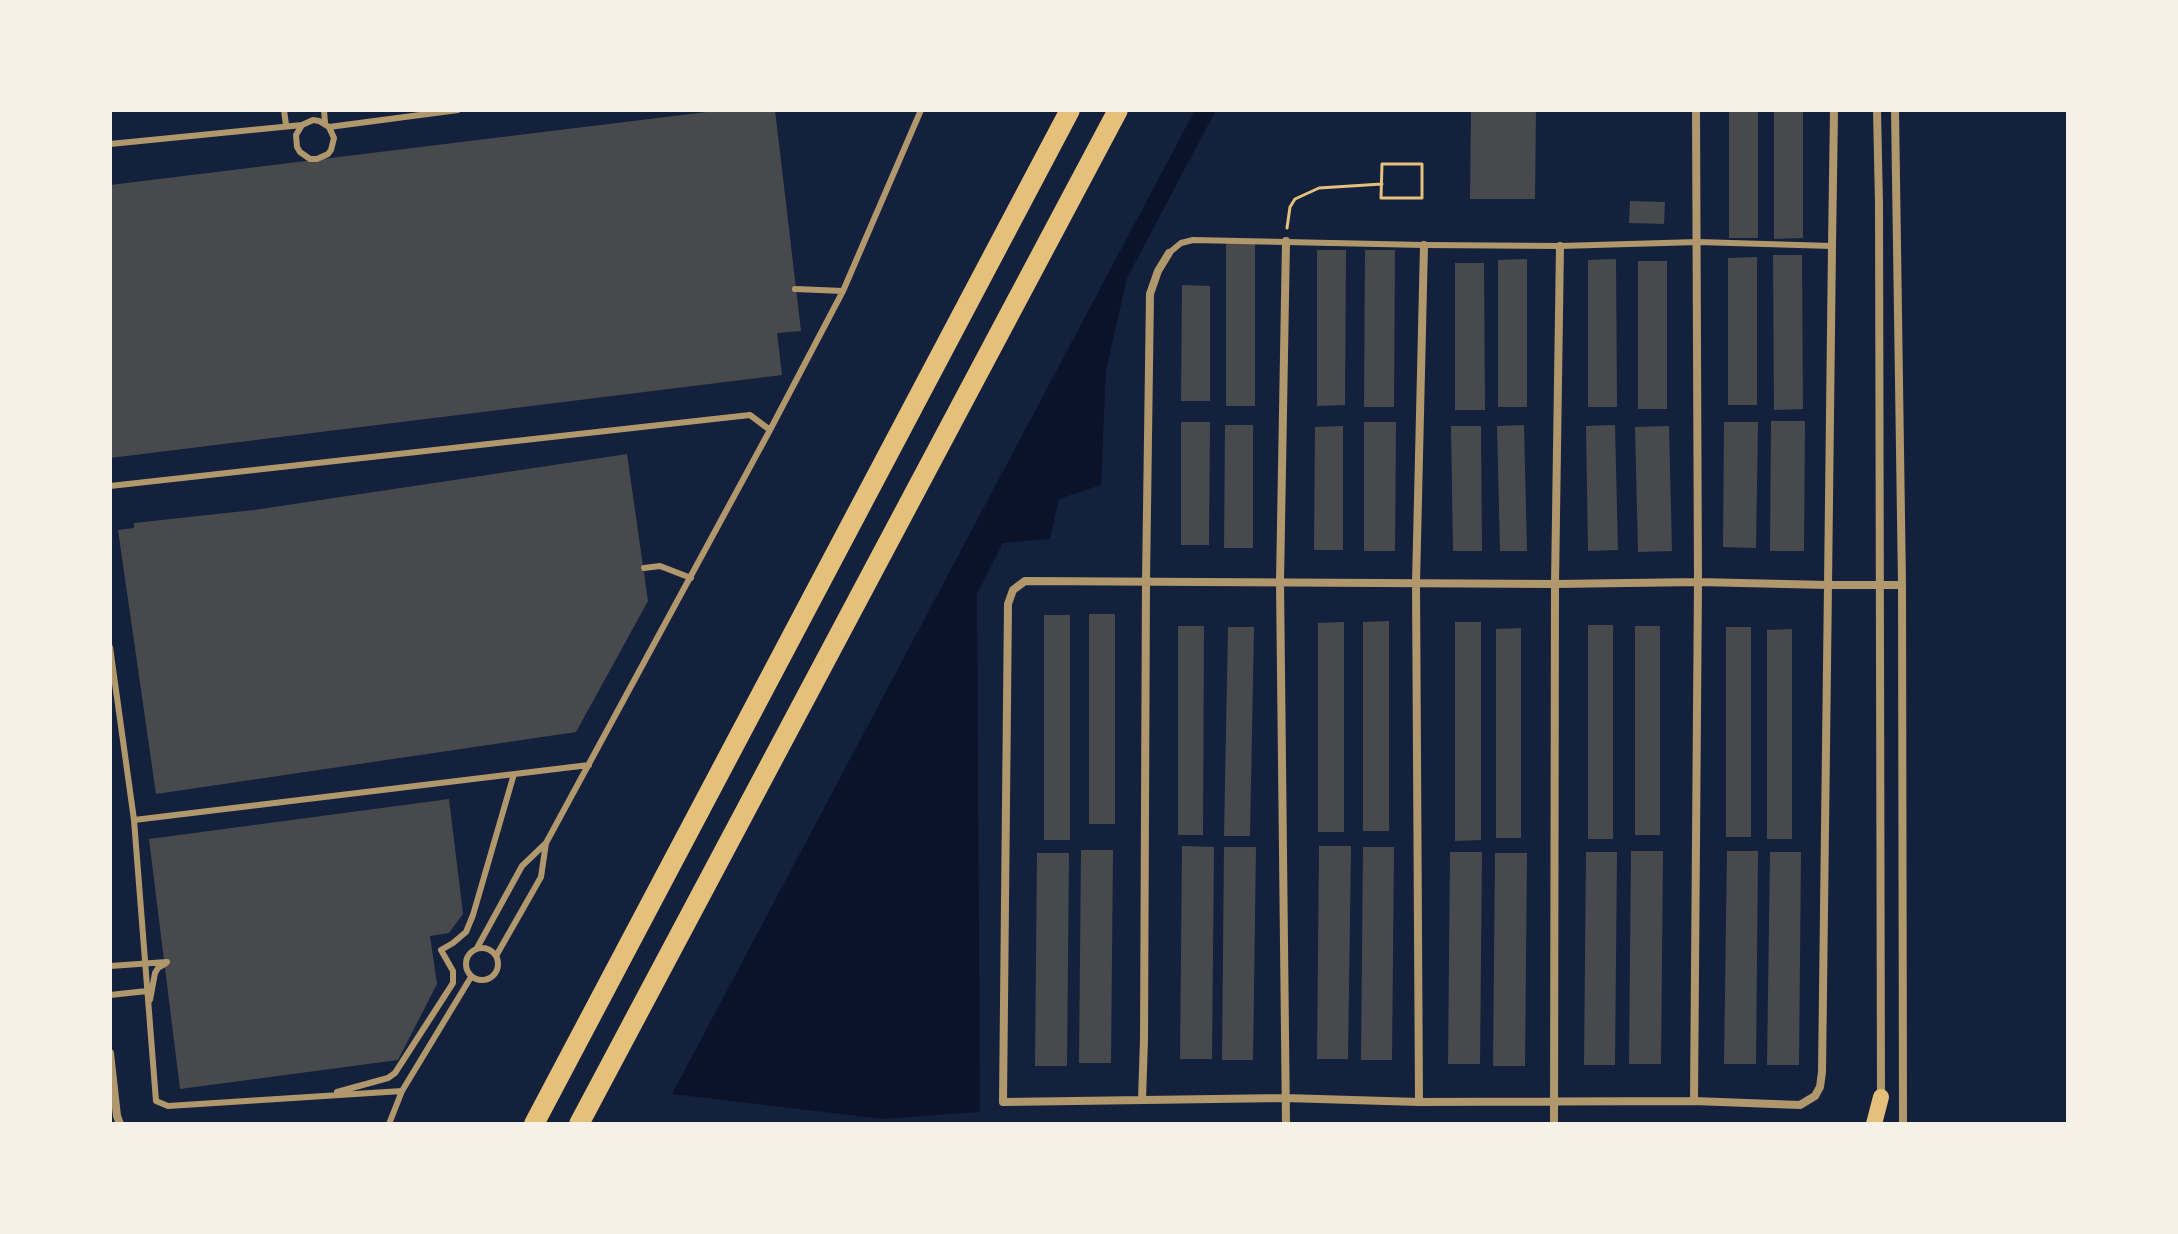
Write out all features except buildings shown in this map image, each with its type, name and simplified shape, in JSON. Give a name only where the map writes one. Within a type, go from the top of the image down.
[{"type":"highway","points":[[534,1124],[1070,110]]},
{"type":"highway","points":[[579,1124],[1118,110]]},
{"type":"main road","points":[[1874,1124],[1881,1097]]},
{"type":"street","points":[[1694,1101],[1698,582],[1696,110]]},
{"type":"street","points":[[1834,110],[1832,246],[1828,585],[1822,1072],[1815,1096],[1800,1105],[1694,1101],[1419,1102],[1285,1098],[1003,1102],[1008,604],[1013,590],[1025,581],[1698,582],[1828,585],[1880,586],[1902,585]]},
{"type":"street","points":[[1877,110],[1881,1124]]},
{"type":"street","points":[[1895,110],[1902,585],[1903,1124]]},
{"type":"street","points":[[1286,241],[1280,582],[1286,1124]]},
{"type":"street","points":[[1419,1102],[1416,583],[1424,245]]},
{"type":"street","points":[[1554,1124],[1555,584],[1560,246]]},
{"type":"street","points":[[1142,1100],[1150,294],[1158,271],[1169,253]]},
{"type":"street","points":[[110,1053],[120,1124]]},
{"type":"lane","points":[[284,110],[286,125]]},
{"type":"lane","points":[[302,125],[296,135],[300,152],[310,159],[323,157],[331,150],[334,138],[324,110]]},
{"type":"lane","points":[[110,144],[302,125],[313,120],[327,125],[458,110]]},
{"type":"lane","points":[[477,948],[488,949],[496,956],[498,967],[492,977],[482,980],[471,977],[465,963],[469,954],[477,948],[522,866],[546,843],[691,578],[843,291],[921,110]]},
{"type":"lane","points":[[1169,253],[1181,243],[1193,240],[1424,245],[1560,246],[1698,242],[1832,246]]},
{"type":"lane","points":[[795,289],[843,291]]},
{"type":"lane","points":[[110,486],[750,415],[770,430]]},
{"type":"lane","points":[[644,568],[660,566],[691,578]]},
{"type":"lane","points":[[110,647],[134,820],[156,1101],[168,1106],[402,1091]]},
{"type":"lane","points":[[134,820],[589,765]]},
{"type":"lane","points":[[322,1096],[388,1078],[395,1073],[453,983],[453,971],[441,950],[466,932],[514,774]]},
{"type":"lane","points":[[496,956],[541,877],[546,843]]},
{"type":"lane","points":[[110,966],[167,962],[155,973],[148,1007]]},
{"type":"lane","points":[[389,1124],[402,1091],[471,977]]},
{"type":"lane","points":[[110,995],[147,991]]},
{"type":"path","points":[[1382,164],[1422,164],[1422,198],[1381,198],[1382,184],[1382,164]]},
{"type":"path","points":[[1286,241],[1290,207],[1295,199],[1319,188],[1382,184]]},
{"type":"water","points":[[1195,110],[1216,110],[1127,278],[1106,370],[1101,485],[1059,499],[1050,539],[1003,543],[977,594],[980,1112],[883,1119],[672,1094]]}]
